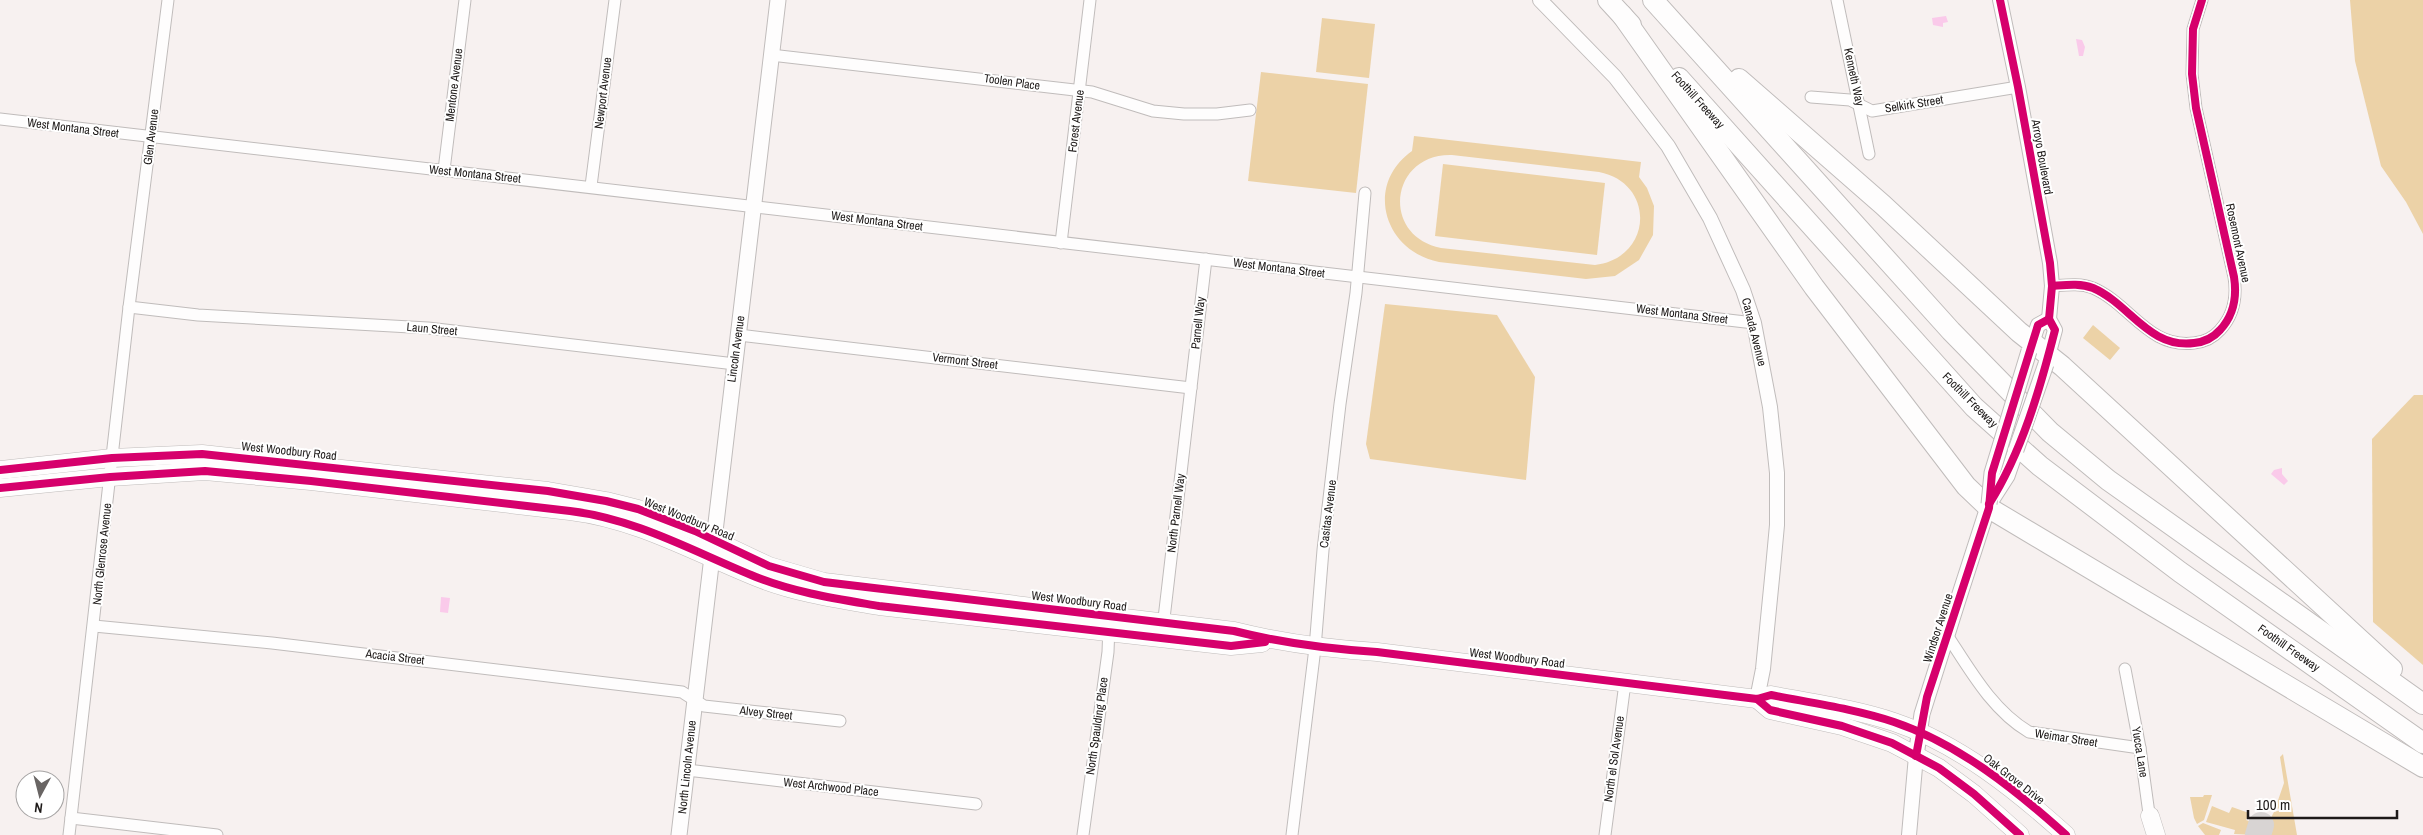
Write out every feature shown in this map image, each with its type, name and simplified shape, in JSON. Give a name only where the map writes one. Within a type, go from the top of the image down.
[{"type":"highway","name":"Foothill Freeway","points":[[1608,0],[1974,407],[2040,466],[2180,572],[2423,743]]},
{"type":"highway","points":[[1658,5],[1883,205],[2039,353],[2062,366],[2423,698]]},
{"type":"highway","points":[[1658,5],[1958,338],[2050,432],[2115,485],[2423,704]]},
{"type":"highway","points":[[1622,15],[1814,287],[1966,486],[1989,506],[2423,767]]},
{"type":"main road","name":"Lincoln Avenue","points":[[695,699],[778,0]]},
{"type":"main road","name":"Arroyo Boulevard","points":[[1989,506],[1992,473],[2039,353]]},
{"type":"main road","name":"Arroyo Boulevard","points":[[1989,506],[2007,476],[2039,353]]},
{"type":"main road","name":"West Woodbury Road","points":[[0,470],[112,458],[176,454],[227,456],[548,491],[606,501],[638,509],[712,549]]},
{"type":"main road","name":"West Woodbury Road","points":[[0,488],[176,472],[238,474],[576,511],[655,532],[824,582],[1109,624],[1163,630],[1234,631],[1315,648],[1386,653],[1757,699],[1771,694],[1895,722],[1919,733]]},
{"type":"main road","name":"Windsor Avenue","points":[[1916,756],[1927,697],[1989,506]]},
{"type":"main road","name":"North Lincoln Avenue","points":[[679,835],[695,699]]},
{"type":"main road","name":"West Woodbury Road","points":[[1757,699],[1770,710],[1873,735],[1916,756]]},
{"type":"main road","name":"Oak Grove Drive","points":[[1919,733],[1976,764],[2066,835]]},
{"type":"main road","points":[[1916,756],[1939,768],[1974,794],[2020,835]]},
{"type":"main road","points":[[2150,816],[2156,835]]},
{"type":"street","name":"Glen Avenue","points":[[133,273],[152,137],[168,0]]},
{"type":"street","name":"Mentone Avenue","points":[[444,170],[465,0]]},
{"type":"street","name":"Newport Avenue","points":[[592,186],[615,0]]},
{"type":"street","name":"Forest Avenue","points":[[1062,243],[1090,0]]},
{"type":"street","name":"Canada Avenue","points":[[1540,0],[1615,77],[1668,146],[1710,218],[1743,290],[1754,323],[1770,407],[1776,473],[1774,559],[1763,669],[1757,699]]},
{"type":"street","name":"Kenneth Way","points":[[1837,0],[1861,107],[1869,154]]},
{"type":"street","name":"Arroyo Boulevard","points":[[2000,0],[2018,87],[2052,286],[2049,319],[2055,330],[2039,353]]},
{"type":"street","name":"Rosemont Avenue","points":[[2052,286],[2076,285],[2095,289],[2152,334],[2165,341],[2182,345],[2201,342],[2213,336],[2222,328],[2230,314],[2236,296],[2234,277],[2196,108],[2192,74],[2193,29],[2202,0]]},
{"type":"street","name":"Toolen Place","points":[[771,55],[973,76],[1092,92],[1153,111],[1184,114],[1250,110]]},
{"type":"street","name":"Selkirk Street","points":[[1811,97],[1850,100],[1861,107],[1872,110],[2018,87]]},
{"type":"street","name":"West Montana Street","points":[[0,119],[592,186],[754,207],[1754,323]]},
{"type":"street","name":"Casitas Avenue","points":[[1292,835],[1315,648],[1323,550],[1358,277],[1365,193]]},
{"type":"street","name":"Parnell Way","points":[[1191,388],[1206,259]]},
{"type":"street","name":"North Glenrose Avenue","points":[[69,835],[133,273]]},
{"type":"street","name":"Laun Street","points":[[129,307],[198,314],[428,328],[735,364]]},
{"type":"street","name":"Arroyo Boulevard","points":[[2039,353],[2038,325],[2049,319]]},
{"type":"street","name":"Vermont Street","points":[[739,335],[1191,388]]},
{"type":"street","name":"North Parnell Way","points":[[1163,630],[1191,388]]},
{"type":"street","name":"North Spaulding Place","points":[[1083,835],[1109,624]]},
{"type":"street","name":"Acacia Street","points":[[94,626],[259,641],[682,692],[695,699]]},
{"type":"street","name":"Weimar Street","points":[[1947,636],[1982,687],[2002,712],[2015,724],[2028,732],[2140,748]]},
{"type":"street","name":"Yucca Lane","points":[[2125,669],[2140,748],[2150,816],[2148,835]]},
{"type":"street","name":"North el Sol Avenue","points":[[1605,835],[1625,682]]},
{"type":"street","name":"Alvey Street","points":[[695,699],[704,706],[840,721]]},
{"type":"street","points":[[1909,835],[1916,756]]},
{"type":"street","name":"West Archwood Place","points":[[687,770],[976,804]]},
{"type":"street","points":[[71,818],[217,835]]},
{"type":"shaded area","points":[[2350,0],[2423,0],[2423,234],[2406,202],[2381,166],[2355,61]]},
{"type":"shaded area","points":[[1946,16],[1948,22],[1943,23],[1943,27],[1933,25],[1932,18]]},
{"type":"shaded area","points":[[1322,18],[1375,24],[1369,78],[1316,72]]},
{"type":"shaded area","points":[[2076,39],[2082,40],[2085,47],[2083,56],[2079,56]]},
{"type":"shaded area","points":[[1261,72],[1368,84],[1356,193],[1248,181]]},
{"type":"shaded area","points":[[1414,136],[1641,162],[1639,177],[1647,188],[1654,206],[1653,235],[1639,260],[1615,276],[1586,279],[1439,262],[1420,255],[1405,245],[1394,231],[1387,215],[1385,198],[1388,181],[1397,165],[1412,151]],"holes":[[[1452,155],[1599,172],[1618,179],[1631,190],[1638,204],[1640,220],[1637,235],[1628,249],[1614,259],[1595,265],[1441,248],[1421,240],[1408,228],[1401,213],[1400,196],[1405,180],[1416,167],[1431,158]]]},
{"type":"shaded area","points":[[1443,164],[1605,183],[1597,255],[1435,236]]},
{"type":"shaded area","points":[[1385,304],[1497,315],[1535,377],[1526,480],[1370,459],[1366,444]]},
{"type":"shaded area","points":[[2093,325],[2120,348],[2110,360],[2083,338]]},
{"type":"shaded area","points":[[2414,395],[2423,395],[2423,665],[2373,622],[2372,439]]},
{"type":"shaded area","points":[[2282,468],[2282,474],[2288,481],[2284,485],[2271,474],[2274,470]]},
{"type":"shaded area","points":[[441,597],[450,598],[448,613],[440,612]]},
{"type":"shaded area","points":[[2283,754],[2297,835],[2262,835],[2274,812],[2282,810],[2282,808],[2275,809],[2284,783],[2280,757]]},
{"type":"shaded area","points":[[2204,795],[2212,795],[2204,820],[2197,824],[2190,797],[2203,797]]},
{"type":"shaded area","points":[[2212,806],[2229,813],[2232,807],[2249,813],[2246,820],[2257,824],[2254,835],[2234,834],[2235,830],[2206,822]]},
{"type":"shaded area","points":[[2203,823],[2221,830],[2219,835],[2205,835],[2198,826]]},
{"type":"taxiway","points":[[2258,835],[2261,825]]},
{"type":"cycle path","points":[[1989,504],[2001,484],[2029,420],[2055,330],[2049,319],[2052,286],[2050,263],[2000,0]]},
{"type":"cycle path","points":[[2052,286],[2078,285],[2093,288],[2106,295],[2152,332],[2164,339],[2178,343],[2194,343],[2208,339],[2217,333],[2229,318],[2235,298],[2234,277],[2196,108],[2192,74],[2193,29],[2202,0]]},
{"type":"cycle path","points":[[1916,756],[1927,697],[1989,508],[1992,473],[2038,325],[2049,319]]},
{"type":"cycle path","points":[[0,470],[112,458],[202,454],[548,491],[606,501],[638,509],[695,531],[769,566],[824,582],[1234,631],[1270,639],[1323,647],[1757,699],[1771,695],[1864,713],[1918,731],[1986,770],[2027,801],[2066,835]]},
{"type":"cycle path","points":[[0,488],[110,477],[205,471],[311,481],[570,511],[619,521],[665,538],[771,583],[833,598],[879,606],[1231,646],[1265,642]]},
{"type":"cycle path","points":[[1757,699],[1770,710],[1842,726],[1892,743],[1939,768],[1974,794],[2020,835]]}]
